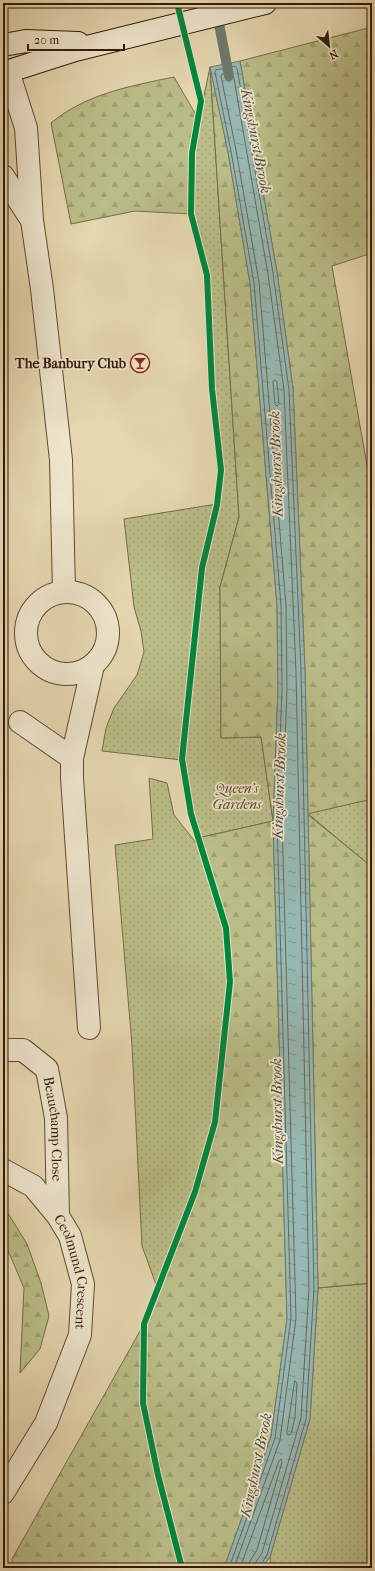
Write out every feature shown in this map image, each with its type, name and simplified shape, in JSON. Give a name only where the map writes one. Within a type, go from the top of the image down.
[{"type":"street","points":[[64,592],[61,460],[42,289],[32,220],[26,128],[5,71],[98,44],[265,3]]},
{"type":"street","points":[[3,35],[26,41]]},
{"type":"street","points":[[3,44],[26,41],[98,44]]},
{"type":"street","points":[[3,176],[32,220]]},
{"type":"street","points":[[64,592],[77,593],[89,598],[99,607],[106,618],[108,631],[107,644],[102,656],[93,666],[82,672],[69,674],[56,673],[44,668],[34,659],[28,647],[25,633],[28,620],[33,609],[42,600],[52,594],[64,592]]},
{"type":"street","points":[[89,1028],[72,778],[72,758],[93,666]]},
{"type":"street","points":[[20,722],[72,758]]},
{"type":"street","name":"Beauchamp Close","points":[[3,1050],[22,1050],[47,1069],[56,1118],[58,1216]]},
{"type":"street","name":"Ceolmund Crescent","points":[[3,1170],[33,1186],[58,1216],[70,1236],[83,1284],[80,1335],[46,1423],[3,1493]]},
{"type":"green space","points":[[368,28],[372,79],[372,253],[332,266],[372,494],[372,799],[308,814],[305,671],[293,389],[277,272],[240,61]]},
{"type":"green space","name":"Queen’s Gardens","points":[[210,67],[239,517],[220,587],[221,738],[261,737],[273,821],[198,838],[191,814],[182,760],[102,751],[106,728],[114,708],[137,675],[144,652],[141,631],[134,607],[124,519],[217,504],[221,470],[212,389],[207,275],[191,214],[192,153]]},
{"type":"green space","points":[[210,67],[228,152],[250,283],[277,605],[278,689],[273,821],[261,737],[221,738],[220,587],[239,517]]},
{"type":"green space","points":[[174,77],[199,120],[192,153],[191,214],[135,211],[71,224],[51,123],[79,105],[109,92]]},
{"type":"green space","points":[[149,778],[167,783],[174,815],[201,849],[226,928],[230,982],[215,1122],[195,1192],[158,1290],[142,1246],[132,1045],[115,845],[153,839]]},
{"type":"green space","points":[[372,799],[372,867],[307,813]]},
{"type":"green space","points":[[308,815],[372,867],[372,1283],[318,1288]]},
{"type":"green space","points":[[273,821],[287,1319],[271,1437],[224,1568],[12,1568],[12,1559],[144,1324],[195,1192],[215,1122],[230,982],[226,928],[198,838]]},
{"type":"green space","points":[[6,1210],[27,1244],[41,1283],[49,1316],[40,1349],[20,1373],[24,1288],[7,1248]]},
{"type":"green space","points":[[372,1283],[372,1568],[270,1568],[270,1557],[310,1419],[318,1288]]},
{"type":"water","points":[[240,61],[277,272],[293,389],[305,671],[318,1288],[310,1419],[270,1557],[262,1568],[224,1568],[271,1437],[287,1319],[273,821],[278,689],[277,605],[250,283],[228,152],[210,67]]},
{"type":"waterway","name":"Kingshurst Brook","points":[[215,3],[229,76]]},
{"type":"cycle path","points":[[177,3],[201,101],[192,153],[191,214],[207,275],[212,389],[221,470],[217,505],[202,568],[182,759],[191,814],[226,928],[230,982],[215,1122],[195,1192],[144,1324],[143,1403],[158,1475],[182,1568]]},
{"type":"place","name":"The Banbury Club","points":[[140,363]]}]
